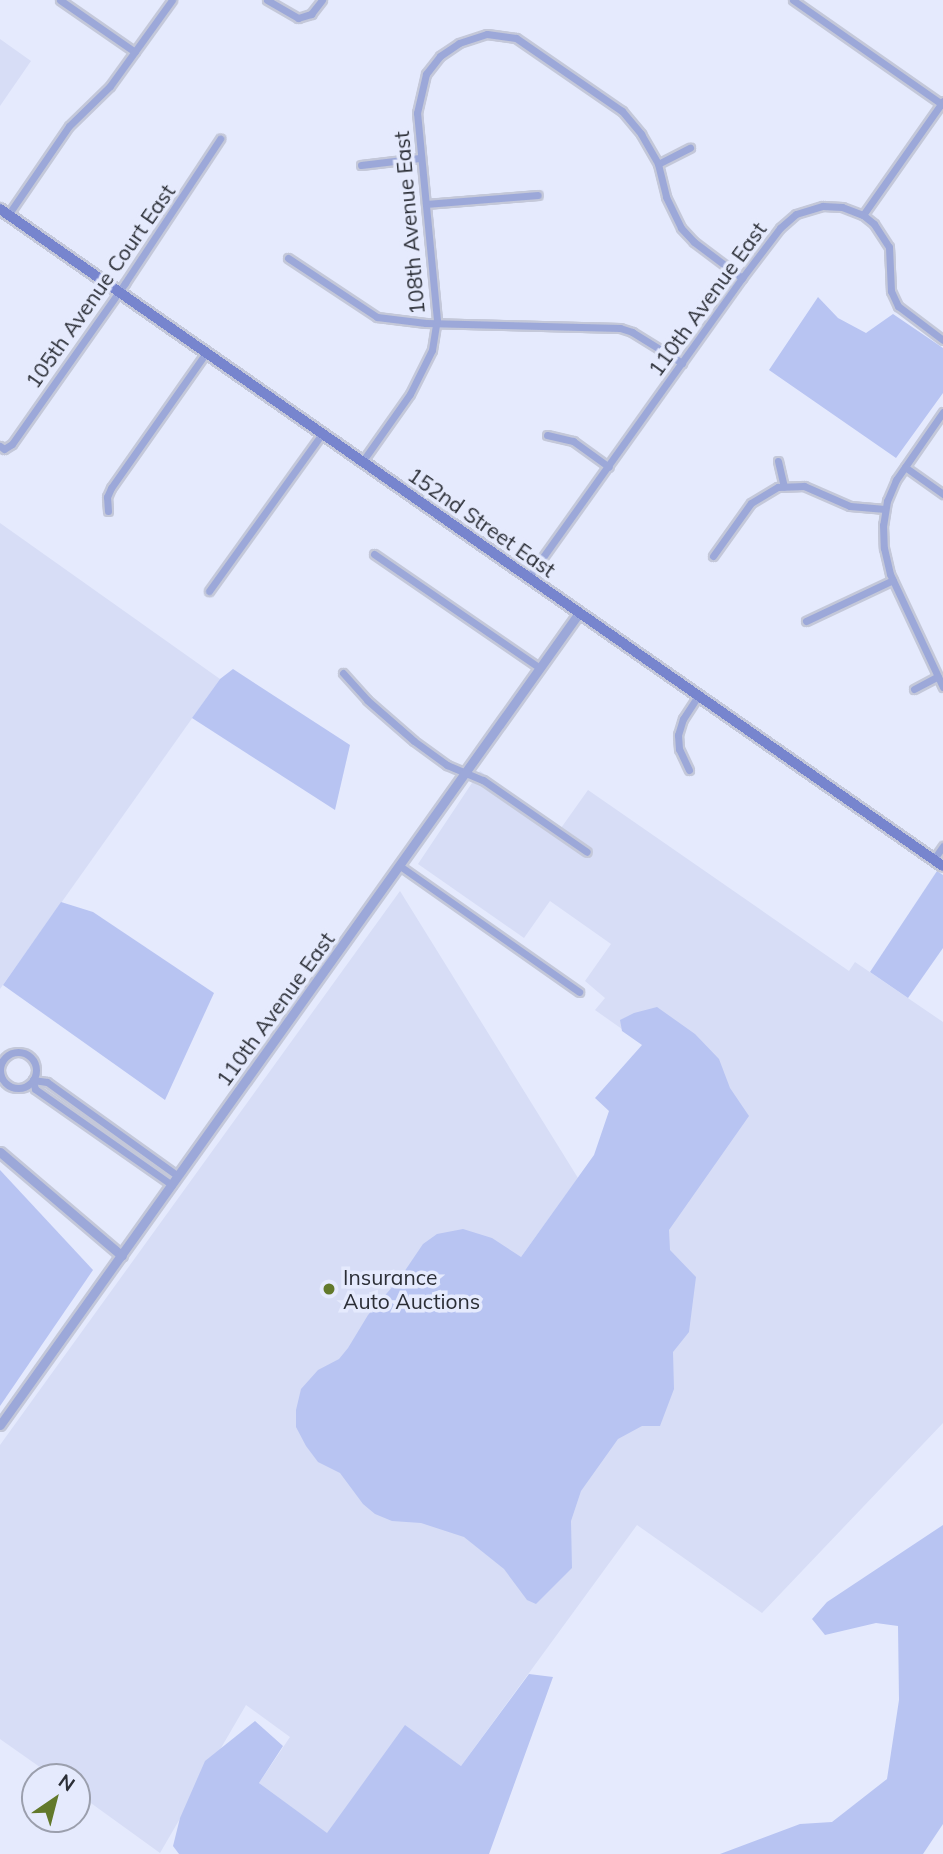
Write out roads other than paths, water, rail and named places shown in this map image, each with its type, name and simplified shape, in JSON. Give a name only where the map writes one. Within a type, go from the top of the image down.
[{"type":"main road","name":"152nd Street East","points":[[4,212],[321,435],[939,862]]},
{"type":"street","points":[[60,0],[135,51]]},
{"type":"street","points":[[4,212],[69,126],[104,93],[172,0]]},
{"type":"street","points":[[267,0],[288,15],[303,18],[311,14],[322,0]]},
{"type":"street","points":[[793,0],[942,103],[863,215],[881,231],[889,247],[891,291],[898,306],[943,340]]},
{"type":"street","name":"108th Avenue East","points":[[362,461],[424,369],[432,351],[436,320],[417,113],[426,74],[449,49],[482,34],[494,34],[526,42],[622,111],[641,134],[658,164]]},
{"type":"street","name":"105th Avenue Court East","points":[[2,447],[12,444],[220,139]]},
{"type":"street","points":[[690,148],[658,164],[666,197],[681,228],[694,242],[742,278]]},
{"type":"street","points":[[361,165],[420,158]]},
{"type":"street","points":[[426,204],[538,195]]},
{"type":"street","name":"110th Avenue East","points":[[528,578],[780,228],[796,214],[831,206],[852,209],[863,215]]},
{"type":"street","points":[[288,258],[377,317],[426,323],[436,320],[620,328],[632,332],[682,363]]},
{"type":"street","points":[[107,511],[107,497],[111,488],[206,353]]},
{"type":"street","points":[[943,412],[905,467],[885,509],[884,548],[892,580],[943,687]]},
{"type":"street","points":[[209,591],[321,435]]},
{"type":"street","points":[[547,435],[573,441],[609,467]]},
{"type":"street","points":[[778,461],[784,486]]},
{"type":"street","points":[[905,467],[943,494]]},
{"type":"street","points":[[713,556],[751,503],[768,491],[784,486],[804,486],[850,506],[885,509]]},
{"type":"street","points":[[374,554],[540,668]]},
{"type":"street","points":[[806,621],[892,580]]},
{"type":"street","name":"110th Avenue East","points":[[0,1425],[467,774],[579,613]]},
{"type":"street","points":[[343,673],[387,720],[447,765],[483,780],[587,852]]},
{"type":"street","points":[[914,689],[938,676]]},
{"type":"street","points":[[689,770],[679,749],[678,735],[698,696]]},
{"type":"street","points":[[939,862],[943,846]]},
{"type":"street","points":[[400,866],[579,992]]},
{"type":"street","points":[[172,1185],[36,1089],[33,1080],[36,1068],[32,1058],[21,1052],[5,1058],[1,1074],[7,1084],[18,1088],[33,1080],[47,1082],[178,1176]]},
{"type":"street","points":[[0,1152],[122,1256]]},
{"type":"place","name":"Insurance Auto Auctions","points":[[329,1289]]}]
